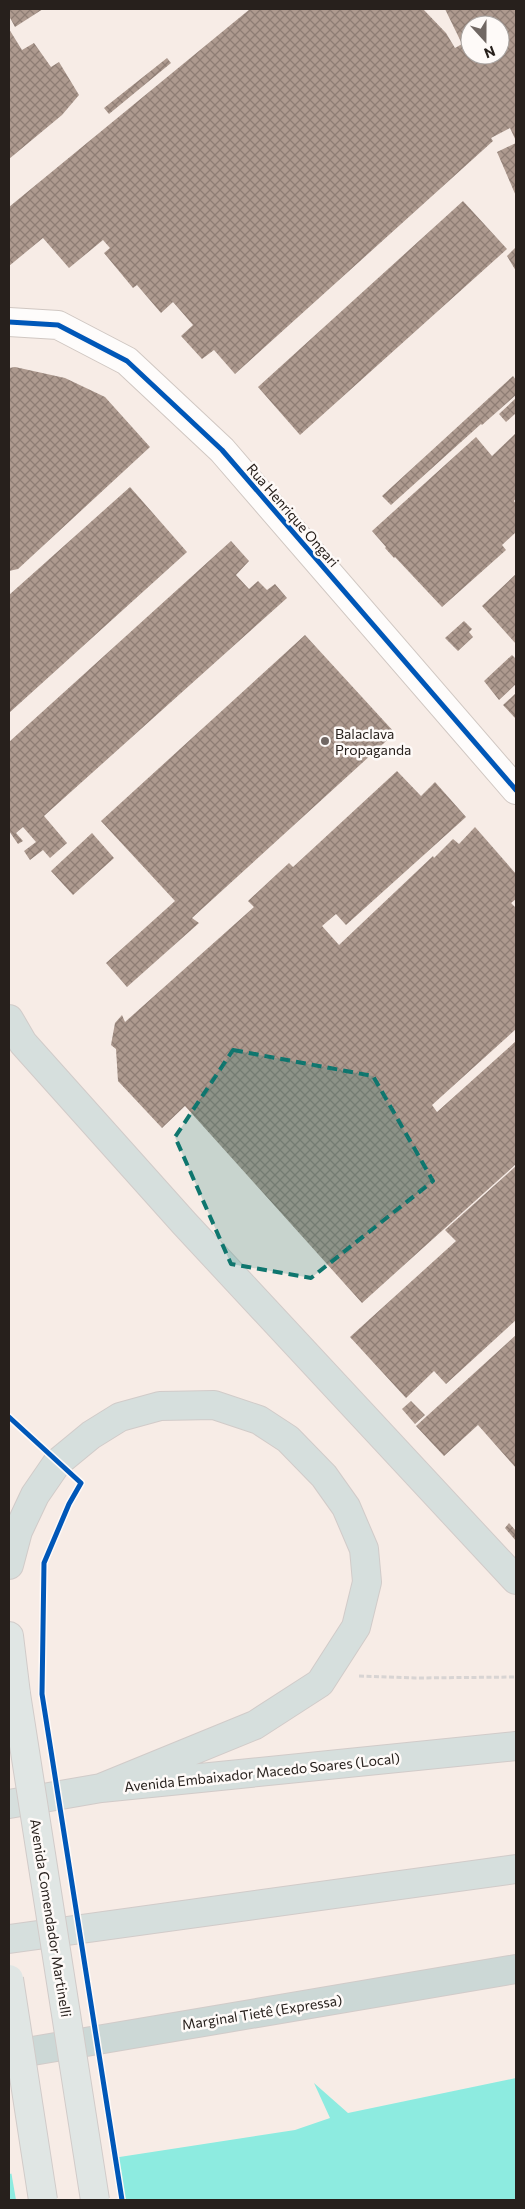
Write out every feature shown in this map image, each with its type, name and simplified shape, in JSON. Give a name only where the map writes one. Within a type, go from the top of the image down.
[{"type":"highway","points":[[9,1019],[23,1043],[164,1201],[516,1580]]},
{"type":"highway","points":[[9,1564],[18,1531],[35,1495],[57,1463],[91,1435],[120,1417],[160,1406],[214,1405],[259,1420],[288,1439],[324,1476],[346,1507],[364,1549],[368,1582],[356,1627],[320,1683],[255,1725],[102,1788]]},
{"type":"highway","name":"Avenida Embaixador Macedo Soares (Local)","points":[[9,1804],[102,1788],[516,1746]]},
{"type":"highway","points":[[9,1939],[516,1869]]},
{"type":"highway","name":"Marginal Tietê (Expressa)","points":[[9,2055],[516,1970]]},
{"type":"main road","name":"Avenida Comendador Martinelli","points":[[9,1636],[16,1694],[95,2200]]},
{"type":"main road","points":[[9,1979],[43,2200]]},
{"type":"street","name":"Rua Henrique Ongari","points":[[9,322],[58,324],[127,361],[222,450],[516,790]]},
{"type":"path","points":[[331,1666],[360,1676],[516,1678]]},
{"type":"highlighted area","points":[[233,1050],[373,1076],[433,1181],[311,1278],[231,1264],[175,1137]]},
{"type":"water","points":[[516,2078],[516,2200],[9,2200],[9,2174],[295,2130],[330,2118],[314,2083],[348,2113]]},
{"type":"pier","points":[[114,2155],[121,2200],[16,2200],[11,2171]]},
{"type":"building","points":[[9,9],[43,9],[15,27],[9,16]]},
{"type":"building","points":[[250,9],[423,9],[446,33],[455,48],[460,45],[460,65],[510,65],[510,15],[460,15],[460,40],[445,9],[516,9],[516,141],[510,128],[491,138],[493,141],[235,374],[214,350],[202,359],[181,336],[193,325],[173,302],[161,313],[137,285],[133,288],[104,253],[110,248],[103,240],[69,268],[43,238],[9,266],[9,207]]},
{"type":"building","points":[[9,29],[22,50],[34,43],[51,67],[59,62],[79,95],[62,115],[9,159]]},
{"type":"building","points":[[167,58],[171,63],[109,114],[104,108]]},
{"type":"building","points":[[516,143],[516,196],[497,152]]},
{"type":"building","points":[[463,201],[507,249],[300,435],[258,387]]},
{"type":"building","points":[[516,247],[516,271],[507,256]]},
{"type":"building","points":[[15,367],[65,378],[105,397],[150,447],[18,569],[9,571],[9,368]]},
{"type":"building","points":[[513,376],[516,380],[516,395],[391,505],[382,496]]},
{"type":"building","points":[[516,398],[516,413],[506,422],[499,414]]},
{"type":"building","points":[[516,433],[516,498],[514,501],[516,504],[516,532],[502,545],[506,550],[442,607],[394,558],[372,531],[476,437],[492,456]]},
{"type":"building","points":[[130,487],[187,552],[9,713],[9,595]]},
{"type":"building","points":[[231,541],[249,561],[236,575],[249,589],[258,581],[267,590],[275,584],[287,598],[44,816],[67,843],[50,858],[43,850],[30,860],[24,851],[36,842],[23,827],[16,833],[23,841],[18,844],[9,831],[9,742]]},
{"type":"building","points":[[516,574],[516,644],[482,606]]},
{"type":"building","points":[[464,621],[472,629],[469,632],[473,637],[458,651],[445,638]]},
{"type":"building","points":[[305,635],[395,733],[192,918],[199,923],[127,987],[106,963],[175,901],[101,821]]},
{"type":"building","points":[[512,655],[516,659],[516,684],[499,700],[484,681]]},
{"type":"building","points":[[516,693],[516,719],[503,705]]},
{"type":"building","points":[[397,771],[421,796],[435,782],[466,817],[346,925],[336,914],[322,926],[339,945],[433,856],[434,858],[453,839],[459,844],[475,827],[516,874],[516,899],[511,903],[516,908],[516,1029],[432,1105],[437,1112],[516,1041],[516,1164],[362,1303],[185,1106],[162,1128],[118,1081],[116,1049],[111,1045],[115,1023],[122,1015],[125,1022],[254,907],[248,901],[289,863],[293,867]]},
{"type":"building","points":[[92,833],[114,858],[73,895],[51,871]]},
{"type":"building","points":[[516,1166],[516,1320],[446,1384],[434,1371],[406,1398],[350,1337],[456,1241],[445,1230]]},
{"type":"building","points":[[516,1335],[516,1468],[478,1425],[444,1456],[416,1426]]},
{"type":"building","points":[[411,1401],[425,1415],[415,1424],[402,1409]]},
{"type":"building","points":[[509,1523],[516,1531],[516,1541],[505,1528]]},
{"type":"cycle path","points":[[9,322],[58,325],[127,361],[222,450],[516,790]]},
{"type":"cycle path","points":[[9,1417],[81,1483],[69,1504],[44,1563],[42,1694],[122,2200]]},
{"type":"place","name":"Balaclava Propaganda","points":[[325,741]]}]
